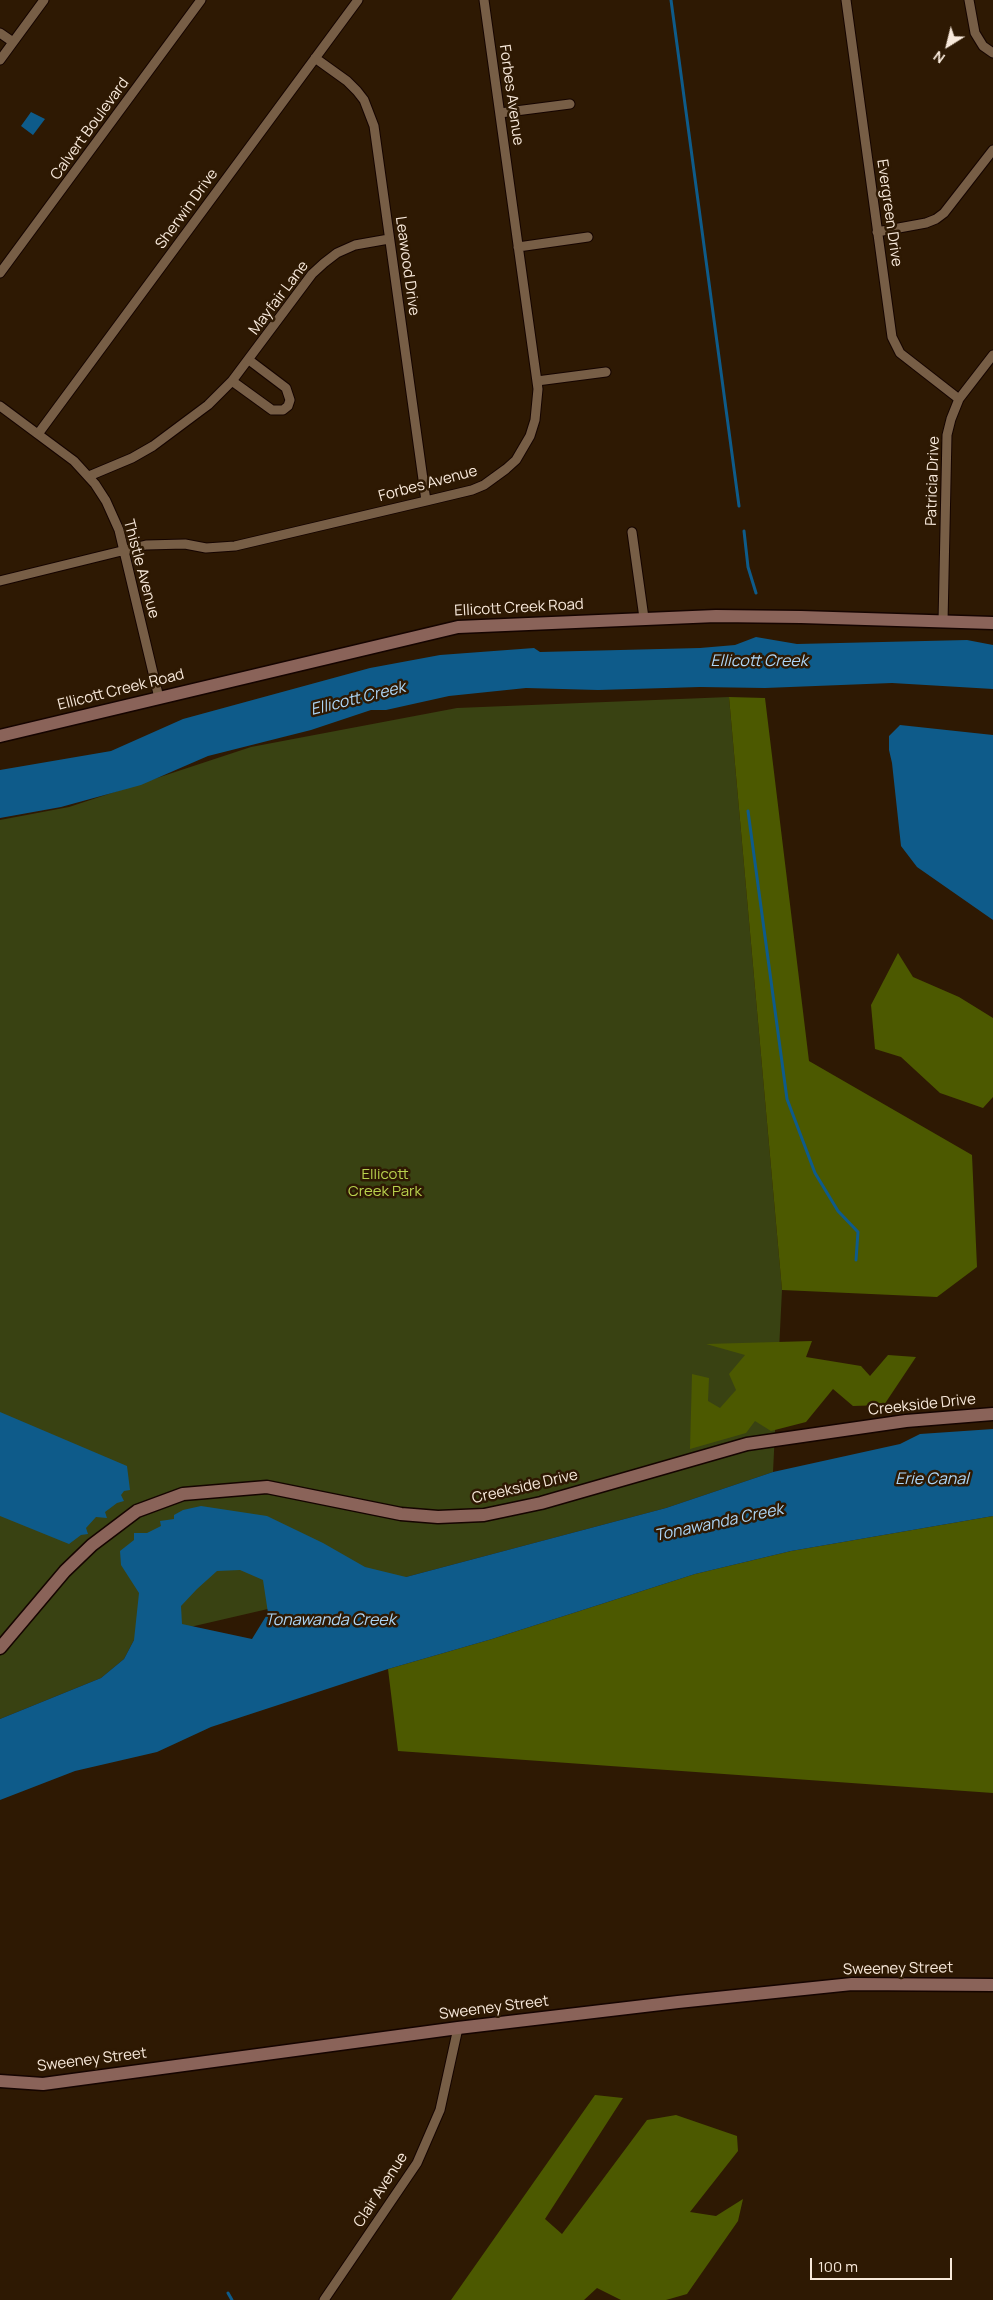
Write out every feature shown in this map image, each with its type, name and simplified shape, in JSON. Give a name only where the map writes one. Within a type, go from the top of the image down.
[{"type":"street","points":[[0,60],[44,0]]},
{"type":"street","name":"Calvert Boulevard","points":[[0,273],[201,0]]},
{"type":"street","name":"Sherwin Drive","points":[[38,434],[358,0]]},
{"type":"street","name":"Forbes Avenue","points":[[0,581],[124,550],[165,543],[206,548],[235,546],[478,488],[496,478],[511,464],[524,448],[536,420],[538,406],[537,381],[484,0]]},
{"type":"street","name":"Evergreen Drive","points":[[846,0],[892,337],[896,346],[908,360],[959,400]]},
{"type":"street","points":[[969,0],[975,33],[984,46],[993,53]]},
{"type":"street","points":[[0,33],[13,42]]},
{"type":"street","name":"Leawood Drive","points":[[315,58],[357,91],[370,113],[374,126],[426,501]]},
{"type":"street","points":[[500,113],[570,104]]},
{"type":"street","points":[[877,232],[926,223],[936,219],[944,213],[993,150]]},
{"type":"street","points":[[518,247],[588,237]]},
{"type":"street","name":"Mayfair Lane","points":[[89,476],[132,458],[172,433],[208,404],[232,381],[312,274],[324,262],[337,253],[355,245],[389,239]]},
{"type":"street","name":"Patricia Drive","points":[[943,622],[947,435],[950,419],[959,400],[993,355]]},
{"type":"street","points":[[232,381],[272,410],[283,410],[288,406],[290,400],[286,388],[249,360]]},
{"type":"street","points":[[537,381],[606,372]]},
{"type":"street","name":"Thistle Avenue","points":[[0,406],[74,461],[89,476],[111,510],[124,550],[159,698]]},
{"type":"street","points":[[632,532],[644,618]]},
{"type":"street","name":"Ellicott Creek Road","points":[[0,736],[458,626],[644,618],[792,616],[993,623]]},
{"type":"street","name":"Creekside Drive","points":[[0,1648],[65,1571],[92,1545],[137,1511],[183,1494],[267,1487],[401,1514],[438,1517],[484,1515],[541,1503],[747,1444],[906,1420],[993,1414]]},
{"type":"street","name":"Sweeney Street","points":[[0,2081],[43,2084],[458,2028],[852,1984],[993,1985]]},
{"type":"street","name":"Clair Avenue","points":[[324,2300],[417,2163],[440,2110],[458,2028]]},
{"type":"green space","name":"Ellicott Creek Park","points":[[729,697],[782,1290],[773,1472],[666,1508],[406,1577],[134,1640],[124,1659],[101,1678],[0,1719],[0,820],[69,807],[251,747],[457,708]]},
{"type":"green space","points":[[729,697],[765,698],[809,1061],[972,1155],[977,1267],[937,1297],[782,1290]]},
{"type":"green space","points":[[898,953],[913,977],[959,997],[993,1018],[993,1097],[983,1108],[940,1093],[901,1057],[875,1049],[871,1005]]},
{"type":"green space","points":[[812,1341],[806,1357],[861,1366],[870,1376],[888,1355],[916,1357],[884,1405],[853,1406],[833,1389],[806,1422],[771,1431],[755,1421],[746,1433],[690,1449],[692,1374],[709,1378],[708,1401],[720,1408],[736,1390],[729,1374],[745,1355],[706,1344]]},
{"type":"green space","points":[[993,1516],[993,1793],[398,1751],[388,1669],[492,1639],[695,1574],[791,1551]]},
{"type":"green space","points":[[595,2095],[623,2098],[545,2219],[562,2234],[647,2120],[676,2115],[737,2136],[738,2151],[690,2212],[716,2216],[743,2199],[738,2221],[687,2294],[666,2300],[621,2300],[597,2288],[584,2300],[451,2300]]},
{"type":"water","points":[[31,112],[45,119],[33,135],[21,126]]},
{"type":"water","name":"Ellicott Creek","points":[[756,637],[797,644],[967,640],[993,645],[993,689],[892,683],[765,688],[700,687],[598,690],[526,688],[449,696],[386,710],[371,710],[311,730],[208,756],[141,785],[61,807],[0,818],[0,770],[111,751],[183,719],[370,668],[440,655],[534,648],[540,652],[700,648],[735,645]]},
{"type":"water","points":[[900,725],[993,735],[993,920],[917,867],[901,846],[889,750],[889,736]]},
{"type":"water","points":[[0,1412],[127,1466],[130,1490],[124,1491],[121,1495],[124,1501],[117,1503],[105,1512],[107,1518],[96,1517],[86,1528],[88,1534],[81,1535],[69,1544],[0,1516]]},
{"type":"water","points":[[993,1429],[993,1516],[791,1551],[695,1574],[492,1639],[388,1669],[211,1727],[157,1752],[75,1771],[0,1800],[0,1719],[101,1678],[124,1659],[134,1640],[139,1593],[121,1565],[120,1551],[134,1540],[134,1533],[147,1533],[161,1526],[160,1521],[174,1519],[174,1515],[183,1510],[201,1506],[267,1516],[323,1543],[365,1567],[406,1577],[666,1508],[773,1472],[900,1444],[920,1434]],"holes":[[[240,1570],[263,1580],[268,1613],[252,1639],[182,1624],[181,1606],[217,1571]]]},
{"type":"waterway","points":[[671,0],[739,506]]},
{"type":"waterway","points":[[744,531],[748,567],[756,593]]},
{"type":"waterway","points":[[748,811],[787,1099],[815,1173],[838,1211],[858,1232],[856,1260]]},
{"type":"waterway","points":[[228,2293],[232,2300]]},
{"type":"water label","name":"Erie Canal","points":[[932,1480]]},
{"type":"water label","name":"Tonawanda Creek","points":[[719,1523]]},
{"type":"water label","name":"Tonawanda Creek","points":[[330,1621]]}]
